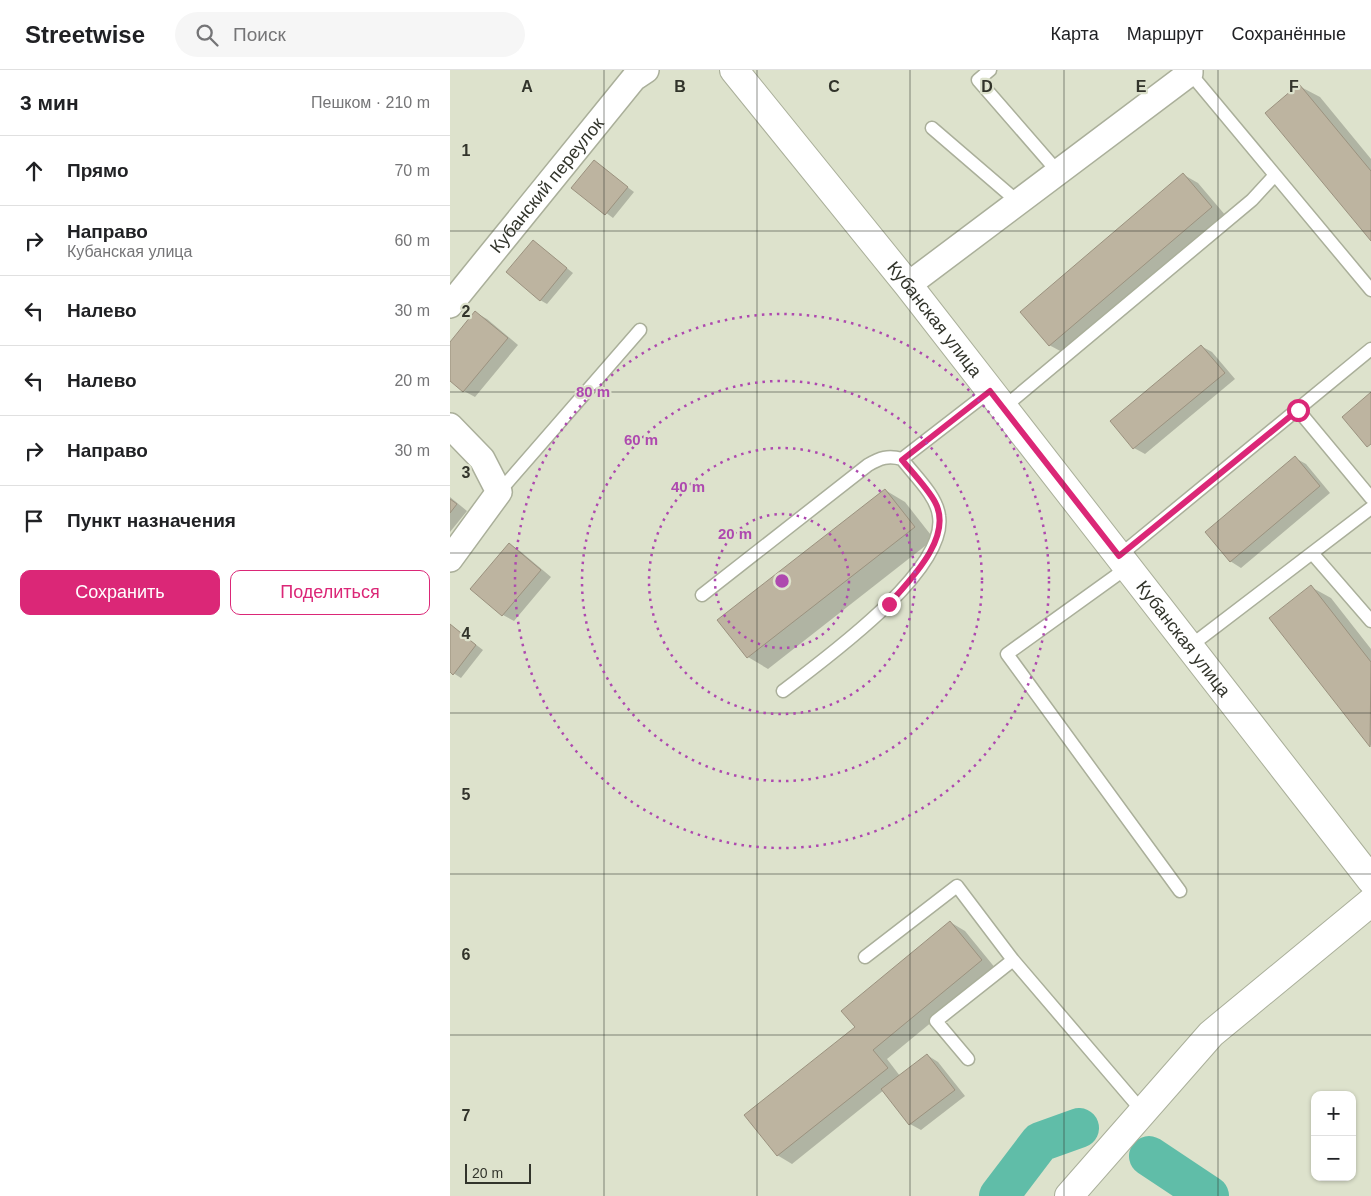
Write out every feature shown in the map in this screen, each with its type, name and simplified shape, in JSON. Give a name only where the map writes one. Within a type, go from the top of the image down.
[{"type":"street","name":"Кубанский переулок","points":[[450,305],[634,78],[646,70]]},
{"type":"street","name":"Кубанская улица","points":[[734,70],[908,285],[1371,880]]},
{"type":"street","points":[[908,285],[1190,71]]},
{"type":"street","points":[[450,426],[482,459],[499,492],[450,559]]},
{"type":"street","points":[[1069,1196],[1211,1034],[1371,902]]},
{"type":"lane","points":[[990,70],[978,80],[1058,172]]},
{"type":"lane","points":[[1190,71],[1371,290]]},
{"type":"lane","points":[[932,128],[1018,202]]},
{"type":"lane","points":[[902,460],[997,399],[1252,200],[1275,175]]},
{"type":"lane","points":[[499,492],[640,330]]},
{"type":"lane","points":[[1180,891],[1007,654],[1123,562],[1371,349]]},
{"type":"lane","points":[[1298,410],[1371,498]]},
{"type":"lane","points":[[702,594],[868,465],[881,457],[893,457],[902,460],[935,502],[940,516],[940,529],[934,544],[905,586],[889,604],[861,630],[783,691]]},
{"type":"lane","points":[[1189,647],[1371,508]]},
{"type":"lane","points":[[1312,553],[1371,620]]},
{"type":"lane","points":[[865,957],[957,886],[1013,960],[1143,1112]]},
{"type":"lane","points":[[968,1059],[936,1021],[1013,960]]},
{"type":"building","points":[[1299,84],[1371,171],[1371,241],[1265,113]]},
{"type":"building","points":[[594,160],[628,187],[605,215],[571,188]]},
{"type":"building","points":[[1183,173],[1212,207],[1049,346],[1020,312]]},
{"type":"building","points":[[533,240],[567,268],[540,301],[506,272]]},
{"type":"building","points":[[475,311],[508,338],[463,392],[450,381],[450,342]]},
{"type":"building","points":[[1201,345],[1225,373],[1133,449],[1110,421]]},
{"type":"building","points":[[1371,392],[1371,444],[1367,447],[1342,417]]},
{"type":"building","points":[[1295,456],[1320,486],[1230,562],[1205,532]]},
{"type":"building","points":[[885,489],[915,527],[747,658],[717,620]]},
{"type":"building","points":[[450,499],[457,504],[450,513]]},
{"type":"building","points":[[509,543],[541,570],[502,616],[470,589]]},
{"type":"building","points":[[1311,585],[1371,662],[1370,747],[1269,618]]},
{"type":"building","points":[[450,624],[476,645],[453,675],[450,672]]},
{"type":"building","points":[[950,921],[982,960],[873,1050],[888,1068],[777,1156],[744,1115],[855,1027],[841,1011]]},
{"type":"building","points":[[927,1054],[955,1090],[909,1125],[881,1089]]},
{"type":"waterway","points":[[999,1196],[1040,1142],[1079,1128]]},
{"type":"waterway","points":[[1149,1156],[1209,1196]]},
{"type":"route","points":[[889,604],[924,561],[940,529],[940,516],[935,502],[902,460],[990,391],[1119,556],[1298,410]]}]
